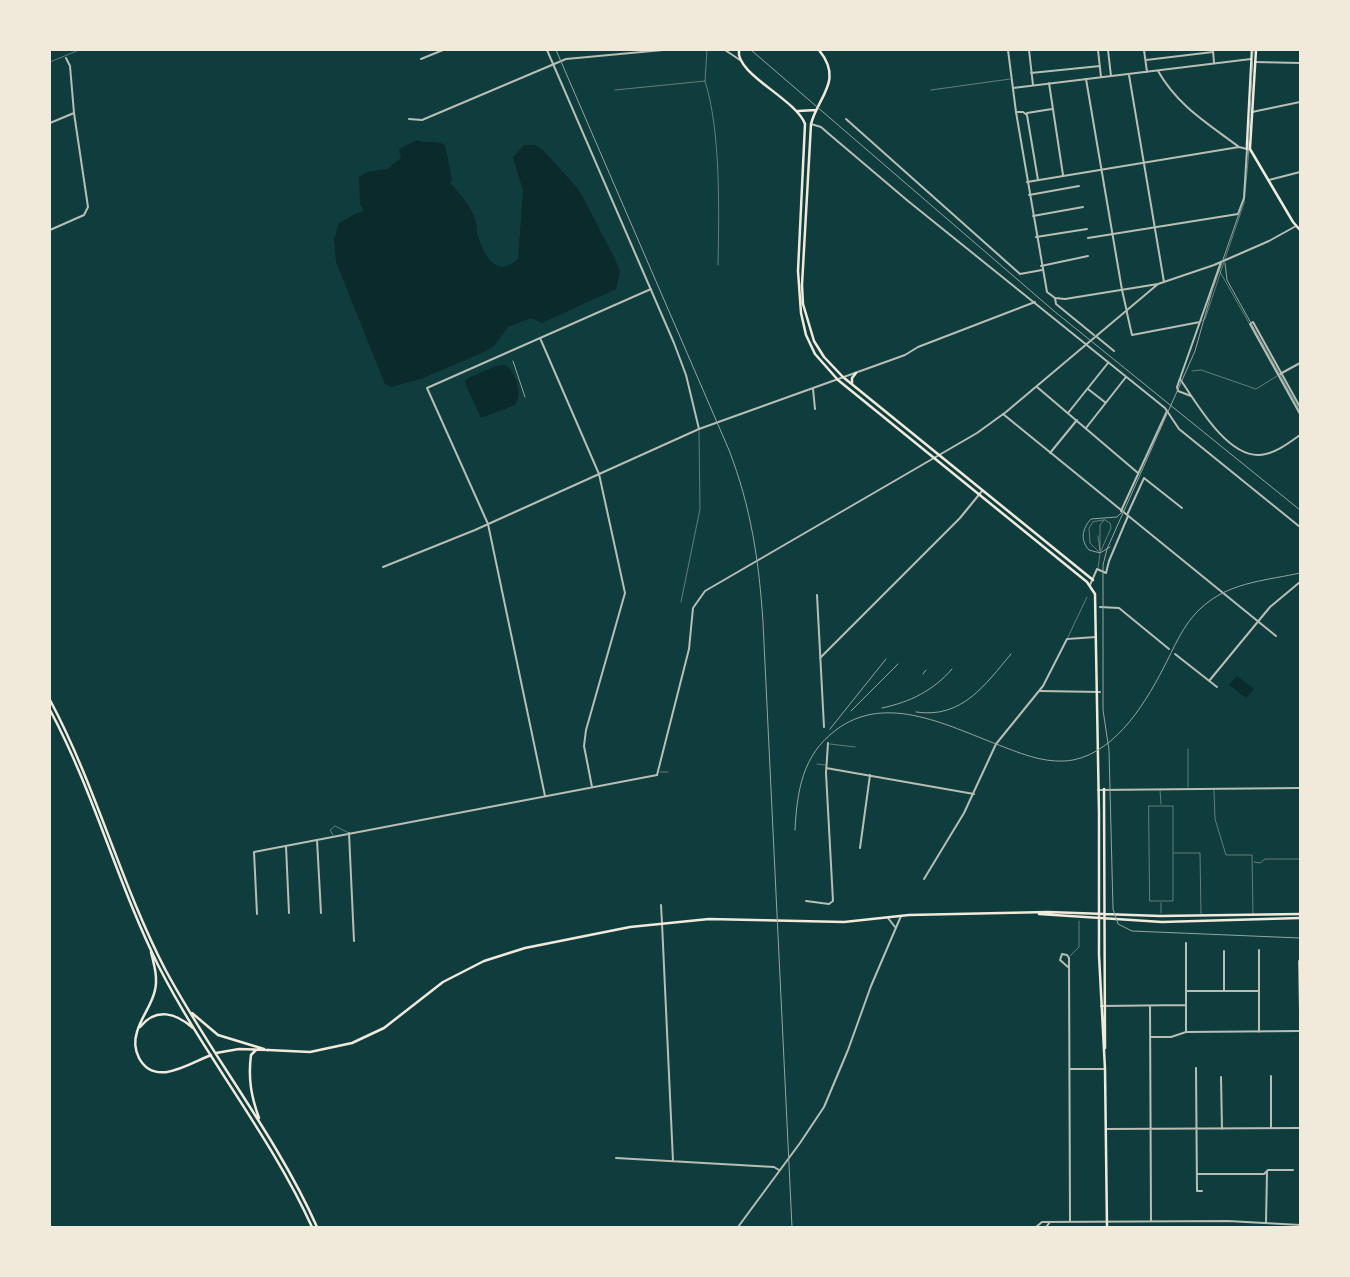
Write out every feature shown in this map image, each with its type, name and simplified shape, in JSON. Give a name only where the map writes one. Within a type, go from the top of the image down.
[{"type":"main road","points":[[739,50],[740,60],[797,111],[803,118],[806,128],[798,272],[800,313],[814,354],[838,380],[1090,585],[1095,597],[1099,915],[1101,1006],[1105,1055]]},
{"type":"main road","points":[[819,50],[827,63],[829,82],[810,128],[802,285],[807,325],[817,347],[843,377],[1093,580]]},
{"type":"main road","points":[[1254,50],[1251,59],[1249,149],[1300,230]]},
{"type":"main road","points":[[1249,149],[1255,62],[1254,50]]},
{"type":"main road","points":[[797,111],[816,110]]},
{"type":"main road","points":[[853,385],[852,378],[856,373]]},
{"type":"main road","points":[[50,700],[83,771],[149,936],[188,1010],[261,1122],[288,1168],[317,1227]]},
{"type":"main road","points":[[50,710],[78,771],[126,893],[150,948],[195,1029],[271,1148],[312,1227]]},
{"type":"main road","points":[[1104,789],[1107,1227]]},
{"type":"main road","points":[[150,948],[155,971],[155,990],[137,1031],[136,1052],[142,1062],[153,1070],[172,1072],[202,1058],[225,1051],[257,1049],[316,1051],[342,1046],[363,1038],[394,1021],[454,976],[505,953],[608,930],[709,919],[838,922],[901,916],[1099,915],[1105,913],[1160,916],[1300,914]]},
{"type":"main road","points":[[1099,915],[1105,918],[1162,922],[1300,918]]},
{"type":"main road","points":[[188,1010],[218,1035],[268,1050]]},
{"type":"main road","points":[[137,1031],[150,1018],[164,1014],[178,1016],[195,1029]]},
{"type":"main road","points":[[257,1049],[250,1055],[248,1075],[250,1092],[261,1122]]},
{"type":"street","points":[[421,59],[443,50]]},
{"type":"street","points":[[546,50],[651,289],[686,376],[699,429]]},
{"type":"street","points":[[409,119],[422,120],[566,59],[663,50]]},
{"type":"street","points":[[725,50],[740,60]]},
{"type":"street","points":[[1008,50],[1012,88],[1041,266],[1046,290],[1055,298],[1065,299],[1158,284],[1214,265],[1269,241],[1300,224]]},
{"type":"street","points":[[1029,50],[1033,85]]},
{"type":"street","points":[[1098,50],[1101,77]]},
{"type":"street","points":[[1108,50],[1111,76]]},
{"type":"street","points":[[1144,50],[1147,72]]},
{"type":"street","points":[[1146,60],[1213,51],[1214,64]]},
{"type":"street","points":[[50,230],[84,215],[87,210],[74,113],[70,66],[66,58]]},
{"type":"street","points":[[1012,88],[1251,59]]},
{"type":"street","points":[[1255,62],[1300,63]]},
{"type":"street","points":[[1031,73],[1100,66]]},
{"type":"street","points":[[1158,70],[1169,90],[1185,106],[1239,147]]},
{"type":"street","points":[[1129,74],[1164,282]]},
{"type":"street","points":[[1086,79],[1122,290],[1132,336],[1200,322]]},
{"type":"street","points":[[1049,83],[1064,176]]},
{"type":"street","points":[[1252,112],[1300,102]]},
{"type":"street","points":[[1016,112],[1026,113],[1052,109]]},
{"type":"street","points":[[50,123],[74,113]]},
{"type":"street","points":[[1026,113],[1038,180]]},
{"type":"street","points":[[846,119],[1020,274],[1042,270]]},
{"type":"street","points":[[811,124],[829,134],[1035,302],[1167,411],[1179,429],[1300,527]]},
{"type":"street","points":[[1027,182],[1239,147],[1249,149],[1242,208],[1238,214],[1088,238]]},
{"type":"street","points":[[1269,180],[1300,172]]},
{"type":"street","points":[[1029,195],[1079,186]]},
{"type":"street","points":[[1033,216],[1083,208]]},
{"type":"street","points":[[1036,237],[1087,229]]},
{"type":"street","points":[[1041,266],[1088,256]]},
{"type":"street","points":[[1192,397],[1178,391],[1177,387],[1221,262]]},
{"type":"street","points":[[257,914],[254,852],[657,773],[689,649],[693,608],[704,591],[940,456],[1003,414],[1127,312],[1158,284]]},
{"type":"street","points":[[545,796],[488,524],[427,388],[651,289]]},
{"type":"street","points":[[1055,298],[1056,304],[1114,351]]},
{"type":"street","points":[[383,567],[488,524],[699,429],[838,380],[1035,302]]},
{"type":"street","points":[[1250,324],[1300,407]]},
{"type":"street","points":[[540,338],[599,474],[625,593],[586,730],[584,746],[592,787]]},
{"type":"street","points":[[1068,412],[1108,363]]},
{"type":"street","points":[[1280,375],[1300,363]]},
{"type":"street","points":[[1280,375],[1300,414]]},
{"type":"street","points":[[1086,428],[1126,377]]},
{"type":"street","points":[[1180,379],[1218,431],[1234,445],[1249,454],[1266,454],[1299,436]]},
{"type":"street","points":[[1037,386],[1138,473]]},
{"type":"street","points":[[1088,388],[1106,403]]},
{"type":"street","points":[[813,389],[815,409]]},
{"type":"street","points":[[1121,511],[1167,411]]},
{"type":"street","points":[[1003,414],[1276,636]]},
{"type":"street","points":[[1050,453],[1077,420]]},
{"type":"street","points":[[1090,585],[1097,570],[1106,573],[1109,561],[1144,478],[1182,508]]},
{"type":"street","points":[[820,658],[960,518],[982,491]]},
{"type":"street","points":[[1209,682],[1278,598],[1300,582]]},
{"type":"street","points":[[817,594],[824,726]]},
{"type":"street","points":[[1100,607],[1113,607],[1122,610],[1169,649]]},
{"type":"street","points":[[924,879],[950,838],[974,794],[996,744],[1040,691],[1067,639],[1096,637]]},
{"type":"street","points":[[1175,654],[1217,687]]},
{"type":"street","points":[[1040,691],[1100,692]]},
{"type":"street","points":[[806,901],[829,904],[833,900],[826,766],[828,743]]},
{"type":"street","points":[[826,766],[870,776],[974,794]]},
{"type":"street","points":[[860,848],[870,776]]},
{"type":"street","points":[[1098,790],[1300,788]]},
{"type":"street","points":[[349,833],[354,942]]},
{"type":"street","points":[[317,840],[321,913]]},
{"type":"street","points":[[286,846],[289,913]]},
{"type":"street","points":[[661,905],[672,1161]]},
{"type":"street","points":[[738,1227],[824,1107],[848,1050],[870,986],[901,916]]},
{"type":"street","points":[[888,918],[893,921],[896,930]]},
{"type":"street","points":[[1186,943],[1186,1032]]},
{"type":"street","points":[[1259,950],[1260,1032]]},
{"type":"street","points":[[1224,951],[1224,991]]},
{"type":"street","points":[[1068,968],[1060,958],[1064,954],[1069,958],[1070,1222]]},
{"type":"street","points":[[1299,961],[1300,1011]]},
{"type":"street","points":[[1186,991],[1259,991]]},
{"type":"street","points":[[1101,1006],[1186,1005]]},
{"type":"street","points":[[1150,1006],[1151,1222]]},
{"type":"street","points":[[1151,1037],[1171,1037],[1186,1032],[1300,1031]]},
{"type":"street","points":[[1196,1068],[1197,1191],[1202,1191]]},
{"type":"street","points":[[1069,1069],[1105,1069]]},
{"type":"street","points":[[1270,1076],[1271,1128]]},
{"type":"street","points":[[1221,1077],[1222,1129]]},
{"type":"street","points":[[1106,1130],[1300,1128]]},
{"type":"street","points":[[616,1158],[774,1167],[780,1170]]},
{"type":"street","points":[[1197,1174],[1293,1170]]},
{"type":"street","points":[[1266,1222],[1267,1172]]},
{"type":"street","points":[[1046,1227],[1050,1222]]},
{"type":"street","points":[[1036,1227],[1040,1223],[1050,1222],[1266,1222],[1300,1225]]},
{"type":"lane","points":[[50,62],[79,50]]},
{"type":"lane","points":[[707,50],[705,81],[710,98],[716,152],[718,265]]},
{"type":"lane","points":[[931,90],[1012,79]]},
{"type":"lane","points":[[615,90],[705,81]]},
{"type":"lane","points":[[1200,322],[1205,319],[1244,203],[1249,149]]},
{"type":"lane","points":[[1214,265],[1221,272],[1250,324]]},
{"type":"lane","points":[[1192,371],[1201,370],[1256,389],[1280,375]]},
{"type":"lane","points":[[681,602],[700,509],[699,429]]},
{"type":"lane","points":[[1097,520],[1104,520],[1110,523],[1111,528],[1100,553],[1090,540],[1089,528],[1097,520]]},
{"type":"lane","points":[[1097,570],[1100,553],[1100,525],[1104,520]]},
{"type":"lane","points":[[1098,536],[1100,553]]},
{"type":"lane","points":[[1067,639],[1088,596]]},
{"type":"lane","points":[[1169,649],[1175,654]]},
{"type":"lane","points":[[828,743],[855,747]]},
{"type":"lane","points":[[1188,749],[1188,788]]},
{"type":"lane","points":[[817,764],[826,766]]},
{"type":"lane","points":[[657,773],[668,772]]},
{"type":"lane","points":[[1214,788],[1215,820],[1226,855],[1252,855],[1253,915]]},
{"type":"lane","points":[[1160,789],[1161,806]]},
{"type":"lane","points":[[1149,806],[1173,806],[1173,853],[1173,901],[1150,901],[1149,806]]},
{"type":"lane","points":[[334,836],[330,831],[333,827],[339,827],[349,833]]},
{"type":"lane","points":[[1173,853],[1200,853],[1201,915]]},
{"type":"lane","points":[[1252,862],[1300,859]]},
{"type":"lane","points":[[1161,901],[1161,913]]},
{"type":"lane","points":[[1069,958],[1079,947],[1079,921]]},
{"type":"water","points":[[417,140],[437,142],[445,145],[452,180],[450,183],[472,211],[480,241],[487,256],[491,261],[503,267],[510,265],[518,259],[523,191],[513,157],[524,145],[536,145],[544,151],[579,190],[620,272],[616,289],[542,323],[531,318],[508,327],[494,346],[484,352],[421,379],[391,387],[385,384],[336,262],[334,239],[339,223],[364,211],[360,204],[359,177],[367,172],[387,169],[401,158],[399,149]]},
{"type":"water","points":[[505,365],[509,368],[517,384],[517,401],[515,405],[481,418],[465,383],[466,379],[496,366]]},
{"type":"water","points":[[1237,676],[1254,689],[1246,698],[1229,685]]},
{"type":"tram line","points":[[1248,154],[1253,50]]},
{"type":"tram line","points":[[1241,208],[1212,291],[1195,351],[1107,549],[1103,565],[1103,710],[1109,750],[1113,909],[1118,924],[1132,931],[1300,938]]},
{"type":"tram line","points":[[1225,263],[1227,280],[1300,411]]},
{"type":"tram line","points":[[1110,547],[1100,553],[1089,550],[1084,542],[1084,531],[1091,519],[1117,517],[1124,510]]},
{"type":"railway","points":[[556,50],[729,450],[737,471],[753,534],[763,622],[792,1227]]},
{"type":"railway","points":[[751,50],[1054,311],[1300,510]]},
{"type":"railway","points":[[513,361],[525,397]]},
{"type":"railway","points":[[795,830],[797,802],[809,763],[825,740],[836,730],[856,719],[876,714],[898,713],[941,723],[1038,758],[1064,761],[1089,755],[1118,735],[1141,707],[1184,629],[1200,609],[1228,590],[1300,573]]},
{"type":"railway","points":[[916,712],[932,713],[959,705],[982,688],[1011,654]]},
{"type":"railway","points":[[830,729],[886,659]]},
{"type":"railway","points":[[851,711],[898,664]]},
{"type":"railway","points":[[882,708],[911,699],[929,689],[952,669]]},
{"type":"railway","points":[[923,674],[926,670]]}]
